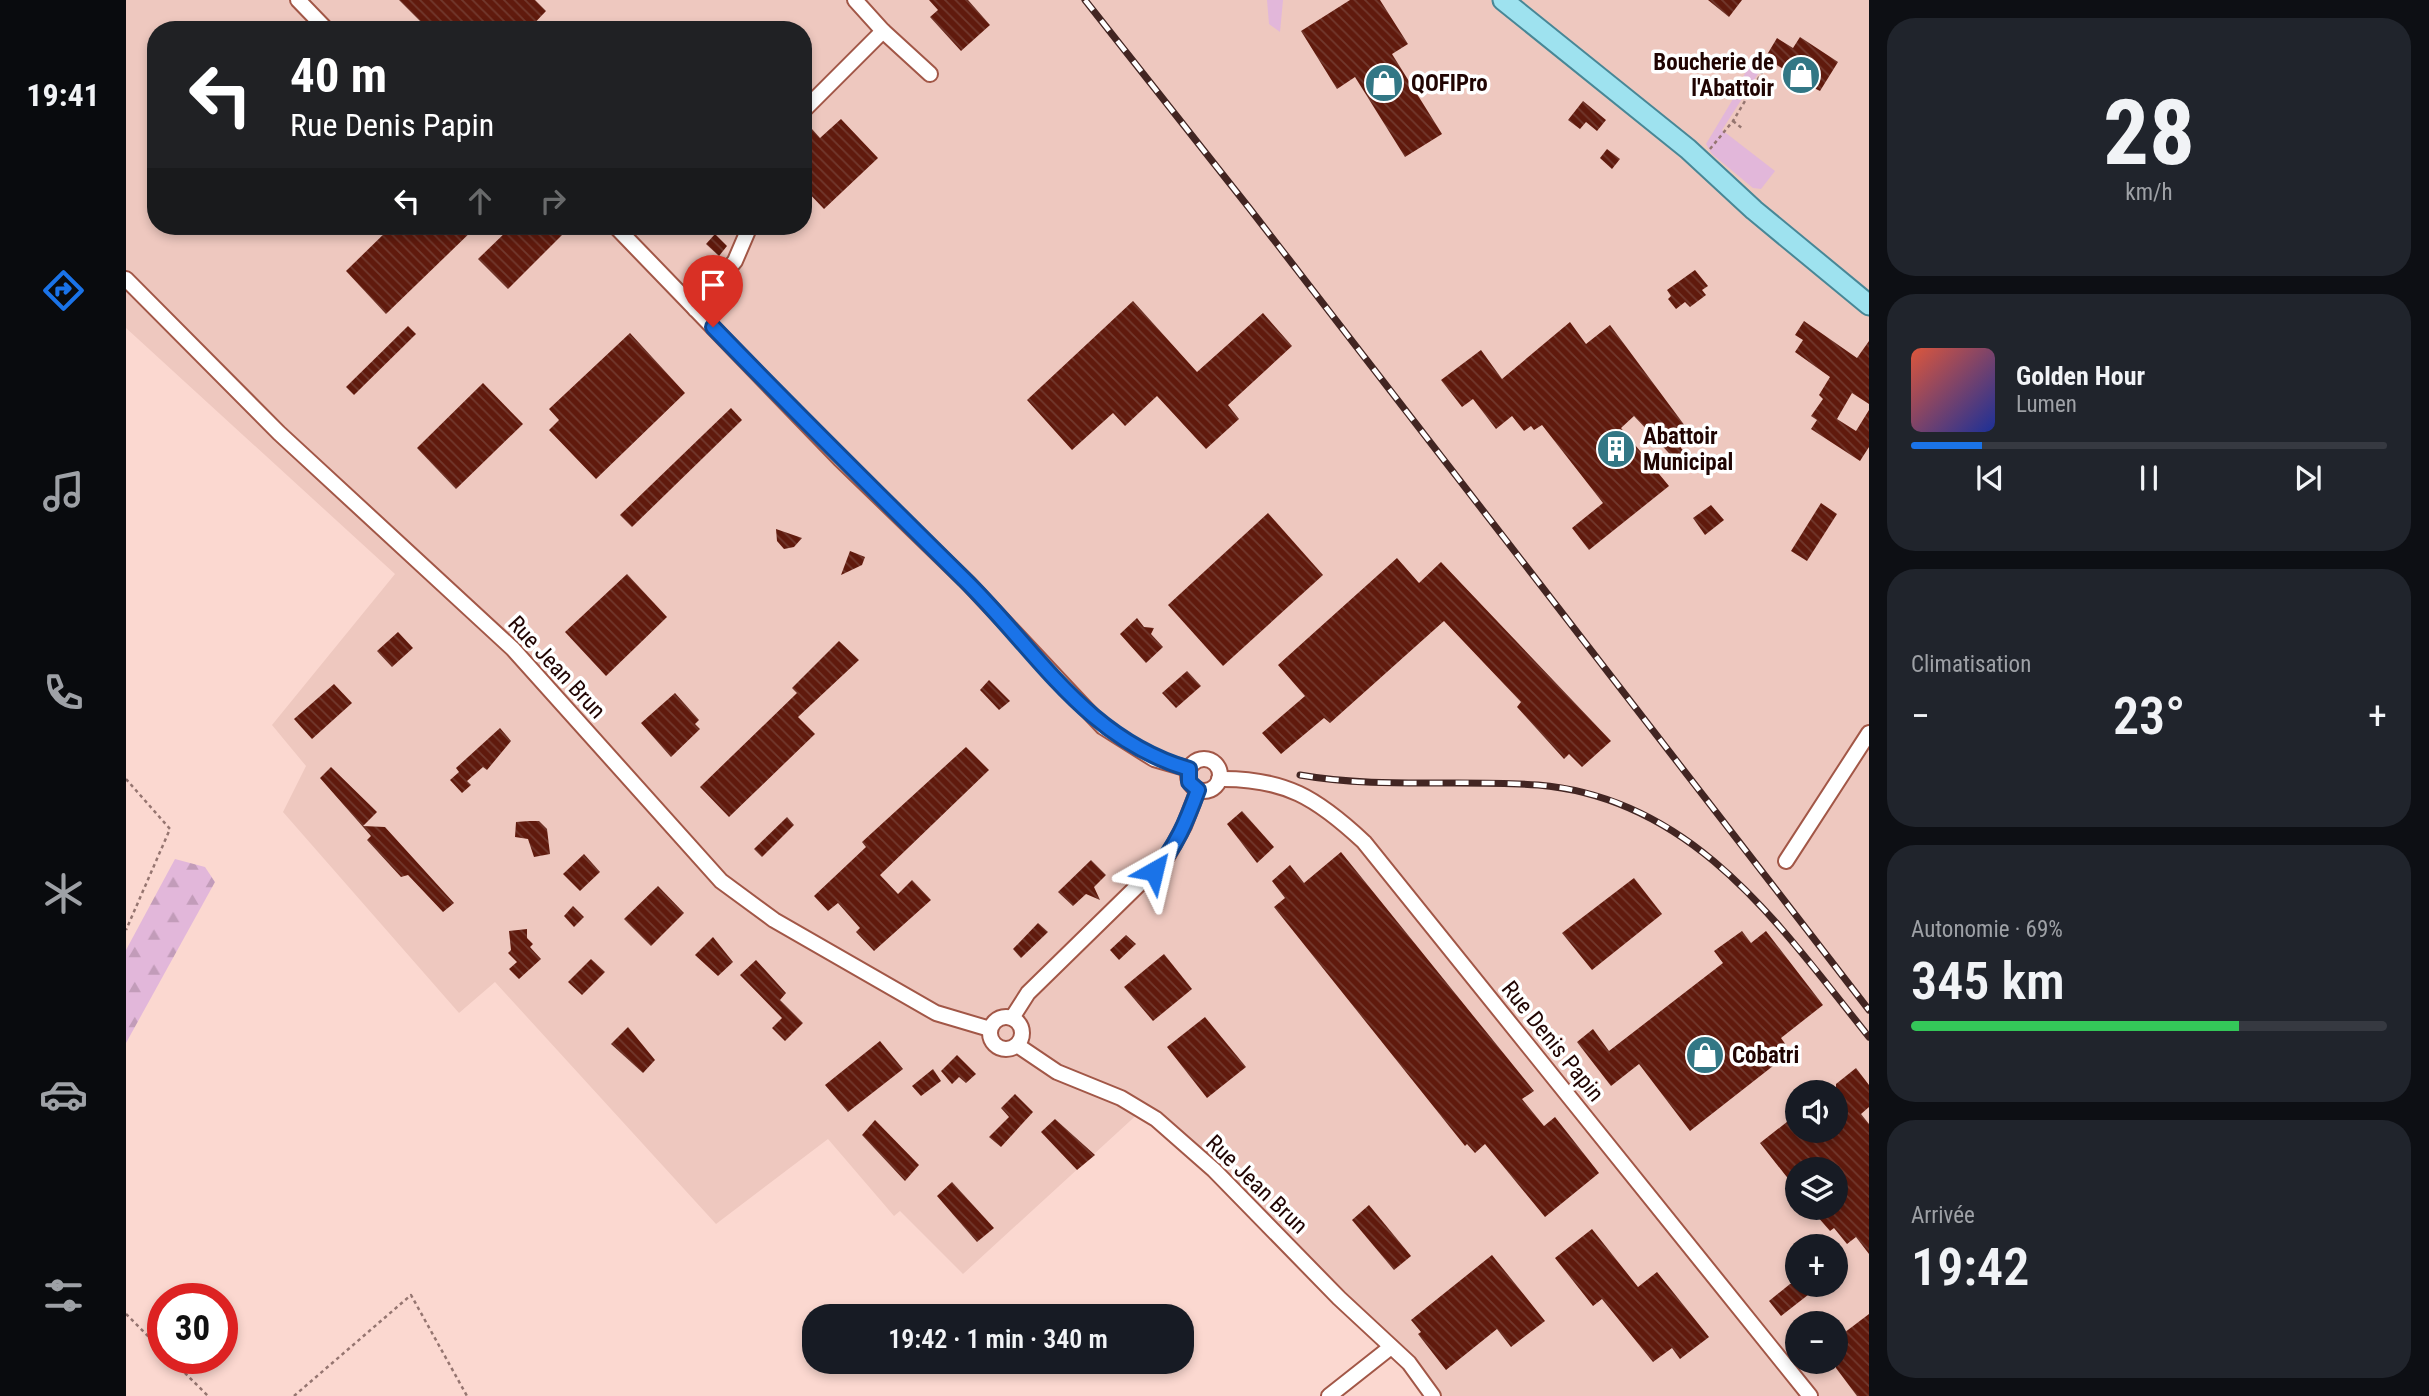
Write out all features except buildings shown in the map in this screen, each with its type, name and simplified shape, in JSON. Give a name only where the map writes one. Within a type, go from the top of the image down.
[{"type":"main road","points":[[1503,0],[1693,153],[1869,289]]},
{"type":"main road","points":[[1693,153],[1754,210],[1869,304]]},
{"type":"street","points":[[298,0],[318,21]]},
{"type":"street","points":[[855,0],[883,31],[930,74]]},
{"type":"street","points":[[812,102],[883,31]]},
{"type":"street","points":[[624,235],[840,459],[968,583],[1103,727],[1154,759],[1189,769]]},
{"type":"street","points":[[695,309],[735,261],[746,235]]},
{"type":"street","name":"Rue Jean Brun","points":[[126,279],[279,433],[513,649],[721,881],[774,919],[936,1013],[990,1028]]},
{"type":"street","points":[[1786,860],[1869,733]]},
{"type":"street","points":[[1199,760],[1209,760],[1217,767],[1219,779],[1212,789],[1198,790],[1189,782],[1189,769],[1199,760]]},
{"type":"street","name":"Rue Denis Papin","points":[[1219,779],[1256,778],[1300,793],[1331,811],[1364,842],[1810,1396]]},
{"type":"street","points":[[1012,1018],[1028,993],[1167,858],[1184,826],[1198,790]]},
{"type":"street","points":[[1002,1017],[1012,1018],[1022,1030],[1017,1045],[1008,1049],[998,1046],[991,1039],[990,1028],[1002,1017]]},
{"type":"street","name":"Rue Jean Brun","points":[[1017,1045],[1057,1072],[1121,1098],[1156,1119],[1214,1170],[1409,1363],[1433,1396]]},
{"type":"street","points":[[1329,1396],[1391,1347]]},
{"type":"path","points":[[1693,153],[1717,144],[1768,64]]},
{"type":"path","points":[[1733,121],[1743,129]]},
{"type":"path","points":[[126,779],[170,829],[126,930]]},
{"type":"path","points":[[293,1396],[411,1295],[467,1396]]},
{"type":"path","points":[[126,1314],[147,1335]]},
{"type":"path","points":[[186,1374],[208,1396]]},
{"type":"shaded area","points":[[126,0],[1869,0],[1869,1396],[1432,1396],[1409,1363],[1142,1110],[963,1274],[900,1211],[894,1216],[828,1139],[716,1224],[495,982],[459,1013],[283,812],[306,766],[272,725],[395,574],[126,328]]},
{"type":"green space","points":[[1267,0],[1283,0],[1280,32],[1269,24]]},
{"type":"green space","points":[[1748,66],[1763,66],[1722,130],[1775,171],[1761,189],[1753,188],[1712,154],[1706,144],[1736,94]]},
{"type":"green space","points":[[175,859],[205,867],[215,882],[126,1043],[126,950]]},
{"type":"railway","points":[[1085,0],[1250,209],[1869,1010]]},
{"type":"railway","points":[[1300,775],[1359,782],[1538,785],[1593,795],[1643,814],[1688,841],[1729,874],[1802,953],[1869,1037]]},
{"type":"place","name":"Boucherie de l'Abattoir","points":[[1801,75]]},
{"type":"place","name":"QOFIPro","points":[[1384,83]]},
{"type":"place","name":"Abattoir Municipal","points":[[1616,449]]},
{"type":"place","name":"Cobatri","points":[[1705,1055]]},
{"type":"route","points":[[713,327],[840,459],[968,583],[1103,727],[1154,759],[1189,769],[1189,782],[1198,790],[1184,826],[1167,858],[1154,871]]}]
